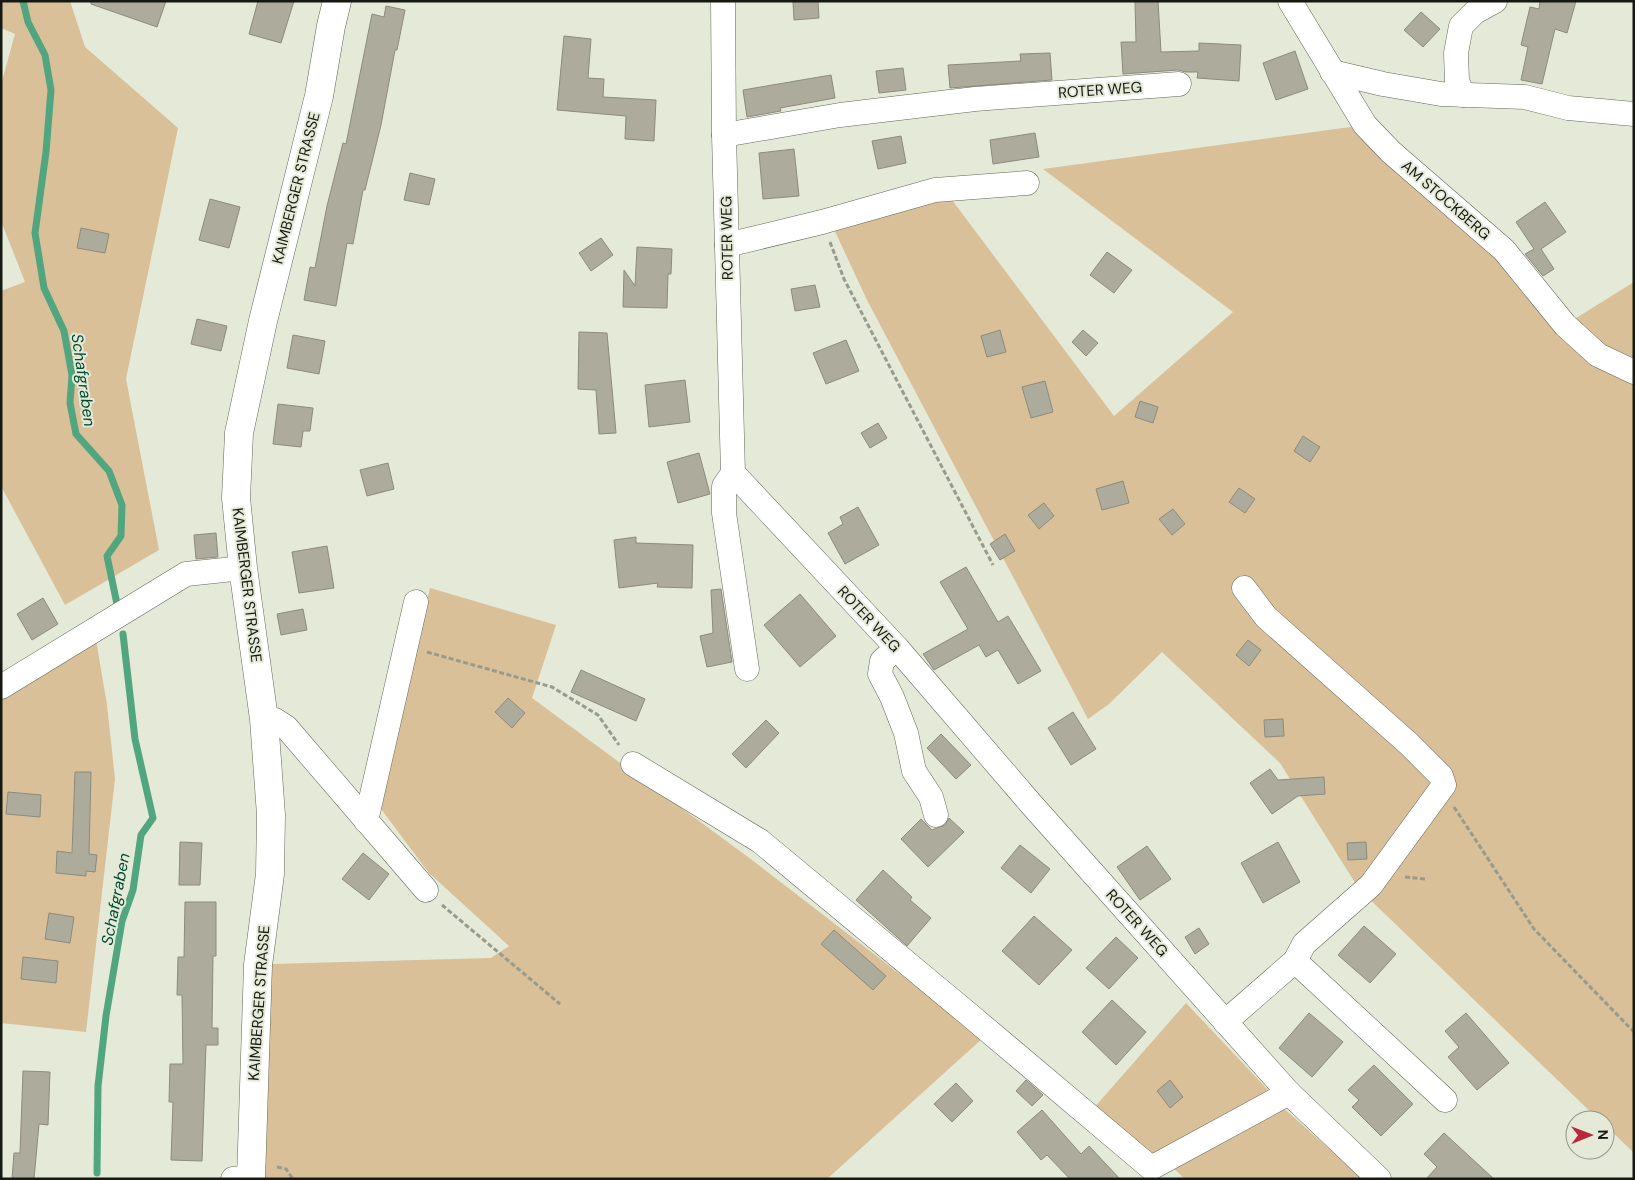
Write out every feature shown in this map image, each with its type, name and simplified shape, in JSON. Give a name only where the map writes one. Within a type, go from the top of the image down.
[{"type":"main road","name":"KAIMBERGER STRASSE","points":[[245,1178],[258,965],[270,874],[271,815],[264,719],[243,568],[236,498],[239,433],[263,321],[319,96],[337,1]]},
{"type":"street","name":"ROTER WEG","points":[[723,1],[724,135],[733,473],[897,648],[1032,805],[1289,1093],[1378,1179]]},
{"type":"street","name":"AM STOCKBERG","points":[[1290,1],[1365,125],[1391,152],[1504,250],[1565,325],[1598,355],[1634,372]]},
{"type":"street","points":[[1463,95],[1458,81],[1456,53],[1461,26],[1474,12],[1495,1]]},
{"type":"street","points":[[1332,72],[1383,84],[1441,94],[1525,98],[1568,108],[1634,114]]},
{"type":"street","name":"ROTER WEG","points":[[724,135],[840,115],[975,99],[1180,84]]},
{"type":"street","points":[[727,245],[822,222],[935,190],[1027,183]]},
{"type":"street","points":[[733,473],[724,486],[724,513],[747,669]]},
{"type":"street","points":[[1,687],[186,574],[243,568]]},
{"type":"street","points":[[1225,1022],[1295,961],[1304,944],[1371,885],[1444,785],[1441,776],[1409,744],[1266,617],[1244,588]]},
{"type":"street","points":[[366,821],[416,602]]},
{"type":"street","points":[[897,648],[882,661],[880,674],[892,697],[906,733],[914,771],[931,797],[936,815]]},
{"type":"street","points":[[264,719],[275,720],[286,728],[426,890]]},
{"type":"street","points":[[633,764],[760,841],[1151,1168],[1289,1093]]},
{"type":"street","points":[[1295,961],[1445,1100]]},
{"type":"path","points":[[822,222],[844,279],[992,565]]},
{"type":"path","points":[[406,646],[552,687],[598,715],[633,764]]},
{"type":"path","points":[[1441,788],[1534,929],[1634,1032]]},
{"type":"path","points":[[426,890],[560,1004]]},
{"type":"shaded area","points":[[1,1],[70,1],[85,47],[178,128],[126,379],[159,550],[65,605],[1,486],[1,291],[25,282],[1,221],[1,85],[15,34],[1,28]]},
{"type":"shaded area","points":[[1365,125],[1565,325],[1634,282],[1634,1153],[1615,1135],[1615,1110],[1589,1110],[1359,889],[1280,763],[1162,652],[1109,704],[1088,719],[867,300],[833,227],[946,192],[1114,416],[1233,312],[1043,169]]},
{"type":"shaded area","points":[[430,588],[556,625],[532,698],[748,857],[983,1038],[827,1179],[262,1179],[271,964],[491,958],[509,946],[429,873],[381,809]]},
{"type":"shaded area","points":[[96,640],[107,705],[115,779],[86,1032],[1,1023],[1,692]]},
{"type":"shaded area","points":[[1186,1003],[1270,1092],[1152,1158],[1093,1109]]},
{"type":"shaded area","points":[[1280,1105],[1363,1179],[1185,1179],[1170,1165]]},
{"type":"building","points":[[91,1],[166,1],[157,27],[91,4]]},
{"type":"building","points":[[258,1],[294,1],[281,43],[249,34]]},
{"type":"building","points":[[818,1],[819,18],[794,20],[793,2]]},
{"type":"building","points":[[1135,1],[1158,1],[1161,52],[1199,51],[1199,43],[1241,45],[1239,81],[1197,78],[1198,72],[1178,70],[1123,74],[1121,42],[1136,42]]},
{"type":"building","points":[[1540,1],[1576,1],[1567,33],[1555,29],[1542,84],[1521,80],[1528,47],[1521,45],[1530,7],[1539,9]]},
{"type":"building","points":[[386,6],[405,10],[397,50],[395,50],[381,125],[365,190],[363,190],[353,244],[347,243],[336,306],[304,300],[310,267],[315,268],[327,206],[343,143],[346,144],[372,14],[384,17]]},
{"type":"building","points":[[1421,12],[1440,29],[1423,47],[1404,30]]},
{"type":"building","points":[[564,36],[591,39],[588,78],[604,79],[603,97],[656,100],[654,141],[625,139],[626,116],[557,110]]},
{"type":"building","points":[[1295,51],[1308,89],[1276,100],[1263,63]]},
{"type":"building","points":[[1050,53],[1052,80],[950,88],[948,65],[1021,61],[1020,54]]},
{"type":"building","points":[[903,68],[906,90],[879,93],[876,71]]},
{"type":"building","points":[[831,75],[835,98],[780,108],[781,111],[747,117],[743,90]]},
{"type":"building","points":[[1035,133],[1039,157],[993,164],[990,140]]},
{"type":"building","points":[[901,136],[906,163],[878,169],[872,141]]},
{"type":"building","points":[[794,149],[799,196],[763,199],[759,153]]},
{"type":"building","points":[[410,173],[435,179],[429,205],[404,200]]},
{"type":"building","points":[[210,199],[240,207],[229,248],[199,240]]},
{"type":"building","points":[[1545,202],[1566,232],[1541,249],[1554,269],[1543,276],[1525,254],[1534,249],[1516,222]]},
{"type":"building","points":[[81,228],[109,234],[105,253],[77,248]]},
{"type":"building","points":[[601,238],[613,255],[591,271],[579,253]]},
{"type":"building","points":[[637,247],[672,249],[671,274],[668,274],[667,308],[623,307],[624,270],[635,286]]},
{"type":"building","points":[[1107,252],[1132,270],[1114,293],[1090,275]]},
{"type":"building","points":[[815,285],[820,307],[795,311],[791,289]]},
{"type":"building","points":[[197,319],[227,326],[221,351],[191,344]]},
{"type":"building","points":[[1000,330],[1006,352],[987,357],[981,336]]},
{"type":"building","points":[[1083,330],[1098,343],[1086,356],[1072,342]]},
{"type":"building","points":[[579,332],[607,333],[616,433],[599,434],[596,390],[578,389]]},
{"type":"building","points":[[293,335],[325,341],[319,374],[287,368]]},
{"type":"building","points":[[846,340],[859,371],[826,384],[813,353]]},
{"type":"building","points":[[685,380],[690,422],[649,427],[645,385]]},
{"type":"building","points":[[1045,381],[1053,412],[1031,418],[1022,387]]},
{"type":"building","points":[[1140,401],[1158,407],[1153,423],[1135,417]]},
{"type":"building","points":[[278,404],[313,408],[310,431],[303,431],[301,447],[273,444]]},
{"type":"building","points":[[878,423],[887,438],[870,448],[861,433]]},
{"type":"building","points":[[1303,436],[1320,447],[1310,462],[1294,451]]},
{"type":"building","points":[[699,453],[710,494],[678,503],[667,462]]},
{"type":"building","points":[[388,463],[394,489],[367,496],[360,470]]},
{"type":"building","points":[[1123,481],[1129,503],[1102,510],[1096,489]]},
{"type":"building","points":[[1239,488],[1255,499],[1245,513],[1229,502]]},
{"type":"building","points":[[1044,503],[1054,516],[1039,529],[1028,515]]},
{"type":"building","points":[[858,507],[879,545],[845,564],[828,533],[843,524],[840,517]]},
{"type":"building","points":[[1173,509],[1185,524],[1172,535],[1159,519]]},
{"type":"building","points":[[216,533],[218,557],[196,559],[194,535]]},
{"type":"building","points":[[1005,534],[1015,551],[1000,560],[990,544]]},
{"type":"building","points":[[636,537],[636,543],[693,545],[692,588],[657,587],[658,583],[619,588],[614,540]]},
{"type":"building","points":[[327,546],[334,588],[299,593],[292,552]]},
{"type":"building","points":[[966,567],[998,622],[1008,616],[1041,671],[1018,684],[998,650],[986,657],[979,645],[934,670],[923,654],[968,629],[940,582]]},
{"type":"building","points":[[721,589],[732,662],[707,667],[700,636],[713,633],[711,590]]},
{"type":"building","points":[[800,594],[836,636],[800,667],[764,625]]},
{"type":"building","points":[[43,598],[58,624],[32,640],[17,614]]},
{"type":"building","points":[[303,609],[307,630],[281,635],[277,614]]},
{"type":"building","points":[[1248,640],[1261,650],[1249,666],[1236,655]]},
{"type":"building","points":[[581,670],[645,699],[636,721],[571,692]]},
{"type":"building","points":[[508,698],[525,713],[512,728],[495,712]]},
{"type":"building","points":[[1073,712],[1096,749],[1071,765],[1048,728]]},
{"type":"building","points":[[1283,719],[1284,736],[1265,737],[1264,720]]},
{"type":"building","points":[[766,720],[779,733],[746,768],[732,754]]},
{"type":"building","points":[[941,734],[971,765],[956,779],[927,748]]},
{"type":"building","points":[[1270,769],[1278,780],[1324,777],[1325,794],[1298,796],[1272,814],[1250,783]]},
{"type":"building","points":[[75,772],[91,772],[89,854],[97,855],[95,872],[86,871],[86,876],[56,873],[57,851],[72,853]]},
{"type":"building","points":[[8,792],[41,795],[40,817],[6,814]]},
{"type":"building","points":[[949,818],[964,832],[928,867],[901,839],[921,819],[932,830],[945,825]]},
{"type":"building","points":[[180,842],[202,843],[200,885],[179,885]]},
{"type":"building","points":[[1278,842],[1300,882],[1263,903],[1241,863]]},
{"type":"building","points":[[1366,842],[1367,859],[1348,860],[1347,843]]},
{"type":"building","points":[[1020,845],[1050,869],[1031,893],[1001,868]]},
{"type":"building","points":[[1147,846],[1171,879],[1140,900],[1117,867]]},
{"type":"building","points":[[363,853],[389,874],[369,900],[342,879]]},
{"type":"building","points":[[883,870],[912,897],[910,900],[931,918],[907,946],[856,900]]},
{"type":"building","points":[[185,902],[216,902],[216,956],[213,956],[212,1028],[218,1028],[218,1045],[206,1045],[202,1161],[171,1160],[173,1102],[169,1102],[170,1064],[183,1064],[182,995],[177,995],[178,957],[184,957]]},
{"type":"building","points":[[49,913],[74,917],[70,943],[45,939]]},
{"type":"building","points":[[1034,916],[1072,950],[1039,985],[1002,951]]},
{"type":"building","points":[[1364,926],[1396,954],[1370,983],[1338,955]]},
{"type":"building","points":[[1199,928],[1209,944],[1195,954],[1185,937]]},
{"type":"building","points":[[834,930],[886,976],[873,990],[821,944]]},
{"type":"building","points":[[1116,937],[1138,958],[1109,989],[1086,968]]},
{"type":"building","points":[[23,957],[58,961],[56,983],[21,979]]},
{"type":"building","points":[[1112,1000],[1146,1032],[1116,1065],[1082,1032]]},
{"type":"building","points":[[1309,1013],[1343,1042],[1312,1077],[1279,1048]]},
{"type":"building","points":[[1466,1013],[1509,1063],[1477,1090],[1448,1057],[1459,1047],[1445,1031]]},
{"type":"building","points":[[1374,1065],[1413,1104],[1381,1136],[1352,1107],[1359,1100],[1348,1090]]},
{"type":"building","points":[[23,1071],[50,1072],[48,1125],[39,1124],[34,1179],[12,1179],[14,1153],[20,1153]]},
{"type":"building","points":[[1026,1080],[1043,1095],[1032,1106],[1016,1091]]},
{"type":"building","points":[[1170,1080],[1183,1097],[1170,1108],[1157,1091]]},
{"type":"building","points":[[956,1083],[973,1101],[952,1122],[934,1104]]},
{"type":"building","points":[[1042,1110],[1081,1154],[1089,1146],[1120,1179],[1070,1179],[1047,1155],[1041,1160],[1017,1132]]},
{"type":"building","points":[[1444,1133],[1494,1179],[1426,1179],[1437,1167],[1424,1154]]},
{"type":"waterway","name":"Schafgraben","points":[[23,1],[28,22],[45,55],[51,90],[46,152],[35,233],[44,288],[64,331],[72,375],[70,403],[76,434],[109,471],[122,505],[121,536],[107,556],[117,604]]},
{"type":"waterway","name":"Schafgraben","points":[[97,1173],[98,1086],[106,1016],[122,921],[133,890],[141,835],[153,818],[135,739],[123,634]]}]
